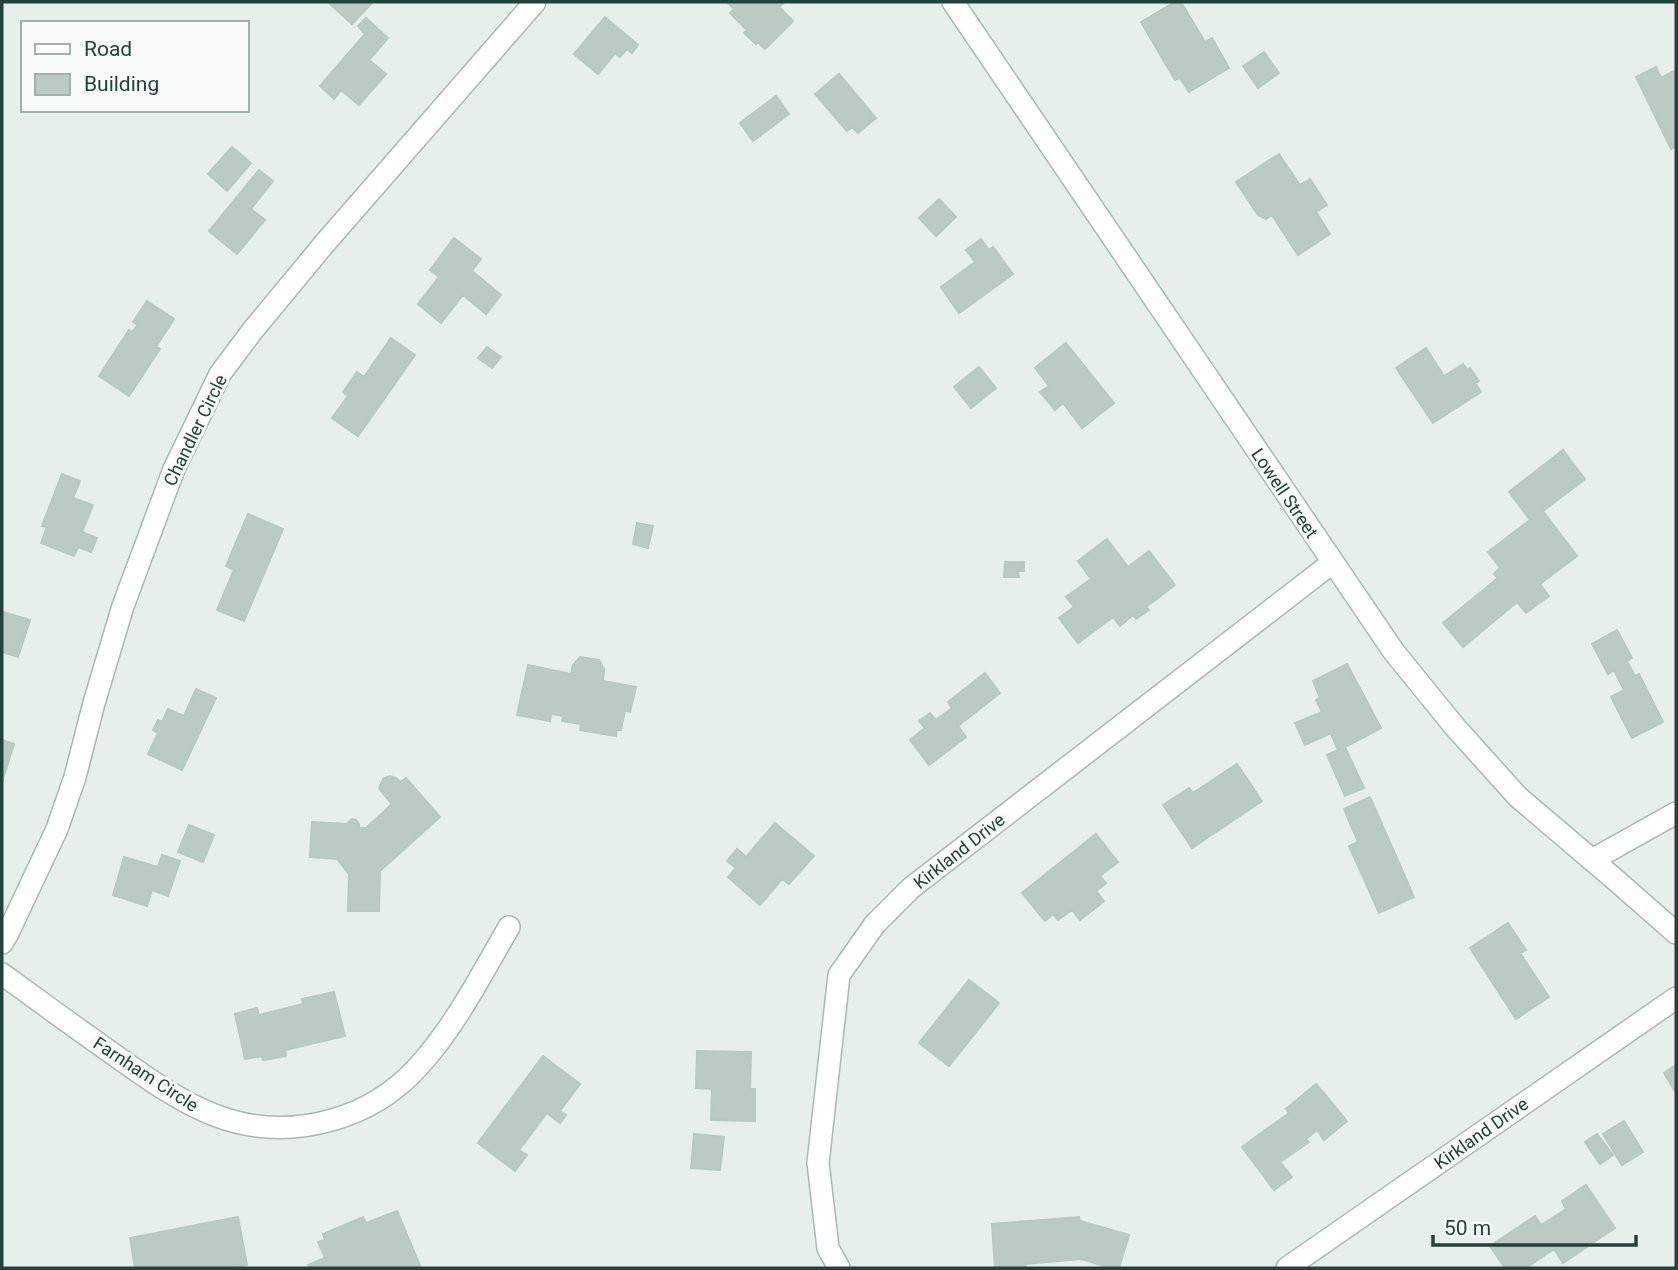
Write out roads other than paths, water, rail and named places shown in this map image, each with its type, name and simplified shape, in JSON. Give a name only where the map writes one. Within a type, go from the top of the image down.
[{"type":"street","name":"Chandler Circle","points":[[2,943],[57,829],[75,777],[123,606],[174,469],[220,374],[325,243],[536,2]]},
{"type":"street","name":"Lowell Street","points":[[953,2],[1394,652],[1457,729],[1518,797],[1676,933]]},
{"type":"street","name":"Kirkland Drive","points":[[839,1268],[828,1248],[818,1163],[839,975],[858,946],[875,924],[911,888],[1332,563]]},
{"type":"street","points":[[1592,860],[1676,813]]},
{"type":"street","name":"Farnham Circle","points":[[2,974],[155,1084],[201,1111],[251,1126],[303,1126],[353,1113],[387,1094],[407,1078],[438,1044],[509,927]]},
{"type":"street","name":"Kirkland Drive","points":[[1287,1268],[1676,998]]}]
